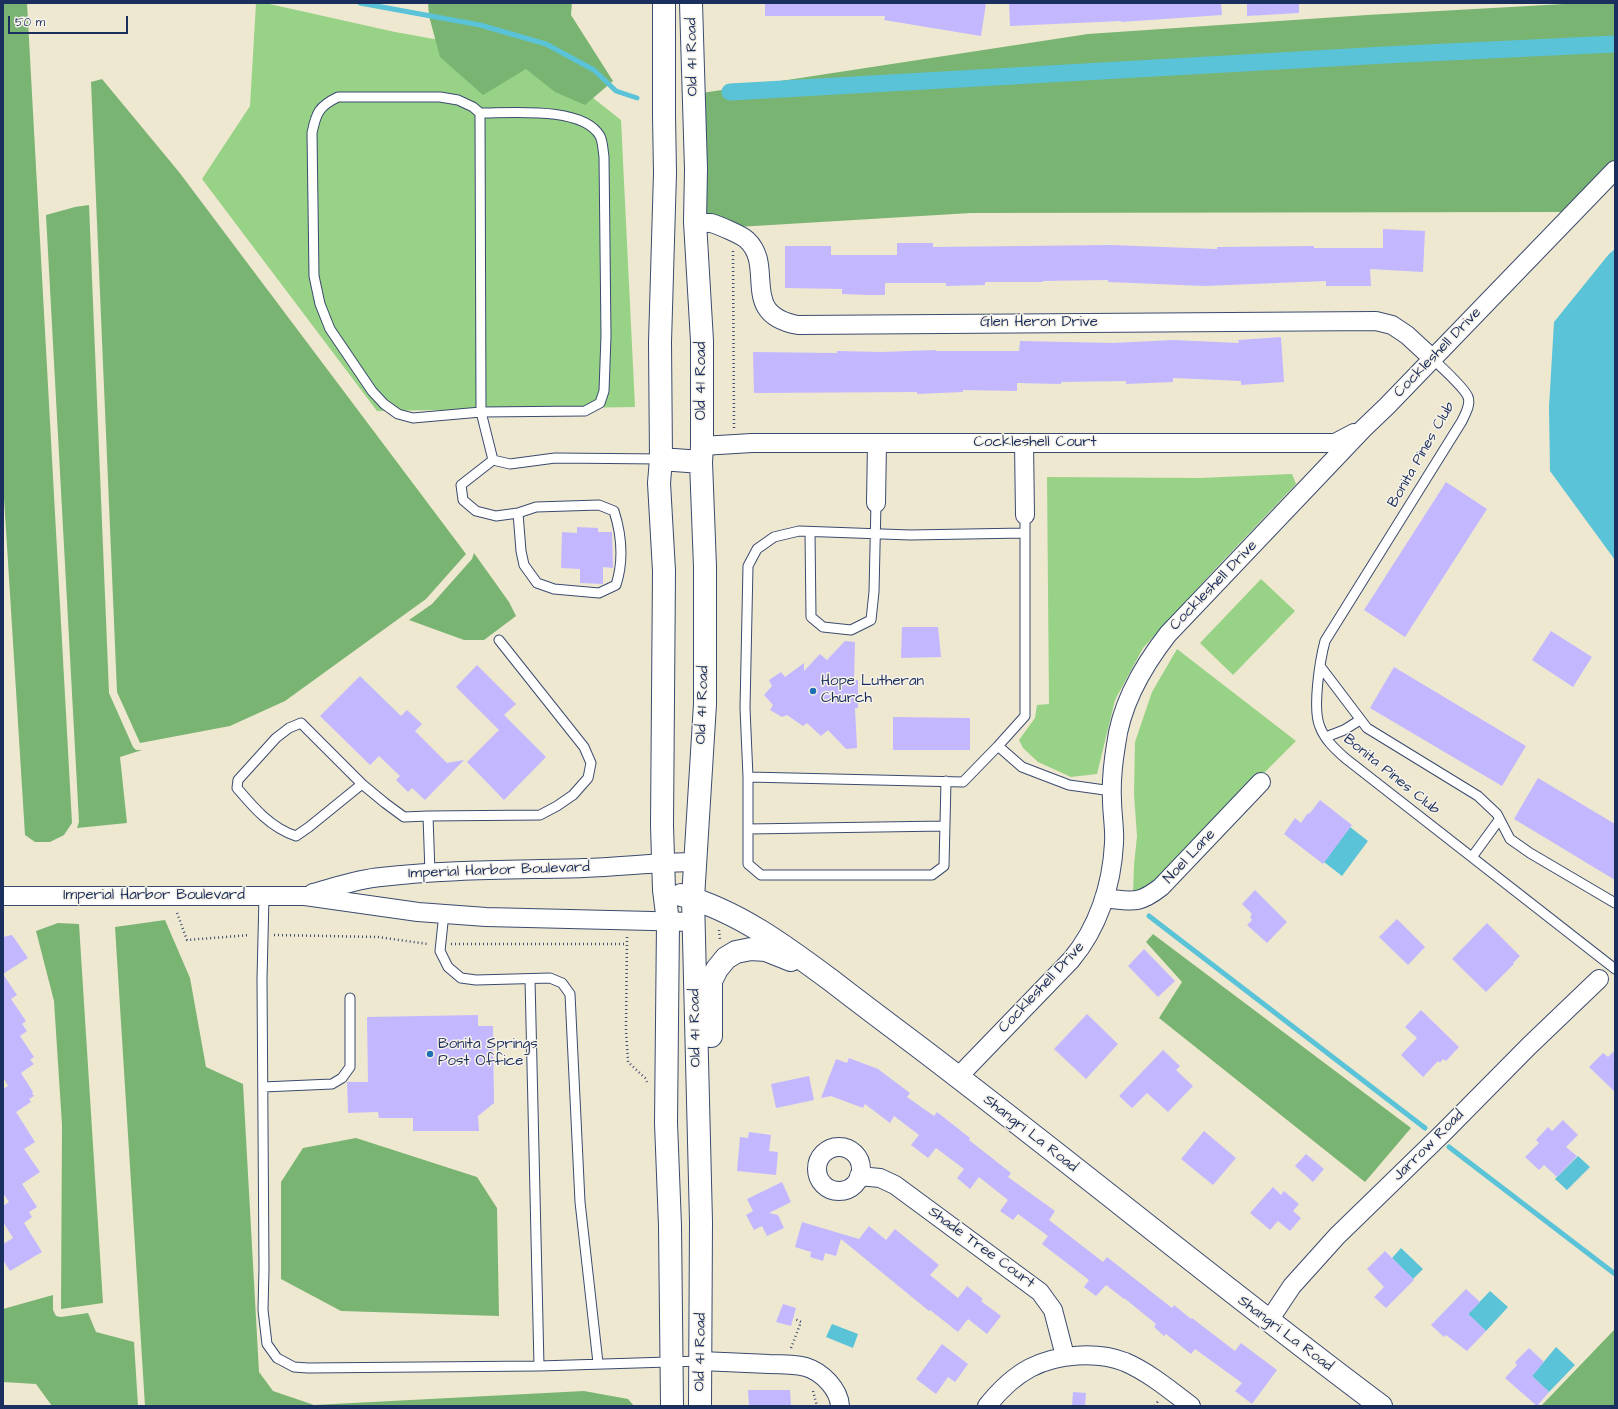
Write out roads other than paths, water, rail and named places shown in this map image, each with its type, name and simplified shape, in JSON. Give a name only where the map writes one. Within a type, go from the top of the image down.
[{"type":"street","name":"Old 41 Road","points":[[664,3],[665,173],[660,334],[661,459],[658,483],[664,571],[661,780],[664,890],[668,922],[666,1123],[670,1226],[672,1406]]},
{"type":"street","name":"Old 41 Road","points":[[691,3],[696,169],[695,222],[702,341],[702,454],[706,704],[696,829],[696,862],[693,898],[701,1222],[700,1406]]},
{"type":"street","name":"Cockleshell Drive","points":[[958,1077],[1071,960],[1082,947],[1099,914],[1111,869],[1114,842],[1112,791],[1116,745],[1123,716],[1132,691],[1154,652],[1174,628],[1363,429],[1433,359],[1615,170]]},
{"type":"street","name":"Glen Heron Drive","points":[[695,222],[712,224],[740,235],[748,241],[756,254],[759,267],[761,296],[764,304],[772,314],[783,322],[798,325],[1376,321],[1392,325],[1407,335],[1433,359]]},
{"type":"street","name":"Cockleshell Court","points":[[702,454],[752,443],[1335,443],[1363,429]]},
{"type":"street","points":[[876,503],[877,443]]},
{"type":"street","points":[[1024,443],[1025,515]]},
{"type":"street","points":[[661,459],[702,454]]},
{"type":"street","name":"Noel Lane","points":[[1104,898],[1134,902],[1149,897],[1161,887],[1261,782]]},
{"type":"street","name":"Imperial Harbor Boulevard","points":[[305,896],[380,877],[509,868],[696,862]]},
{"type":"street","name":"Shangri La Road","points":[[664,890],[693,898],[740,919],[779,942],[958,1077],[1268,1322],[1381,1406]]},
{"type":"street","name":"Imperial Harbor Boulevard","points":[[3,896],[305,896],[418,912],[486,917],[693,922]]},
{"type":"street","points":[[701,1222],[713,1172],[711,981],[717,969],[726,958],[736,952],[751,949],[766,950],[813,967]]},
{"type":"street","name":"Jarrow Road","points":[[1268,1322],[1292,1286],[1338,1236],[1529,1046],[1599,979]]},
{"type":"street","name":"Shade Tree Court","points":[[859,1176],[880,1178],[896,1185],[1040,1292],[1053,1310],[1065,1356]]},
{"type":"street","points":[[987,1406],[996,1394],[1007,1384],[1031,1367],[1065,1356],[1086,1355],[1106,1357],[1124,1362],[1155,1378],[1191,1406]]},
{"type":"street","points":[[701,1360],[785,1364],[808,1367],[824,1377],[833,1386],[840,1398],[840,1406]]},
{"type":"lane","points":[[338,97],[440,97],[458,100],[473,107],[480,113],[554,114],[576,118],[591,125],[601,137],[604,157],[606,336],[604,391],[600,403],[585,411],[481,412],[413,418],[398,414],[384,404],[372,391],[330,329],[320,304],[314,276],[312,133],[315,116],[324,104],[338,97]]},
{"type":"lane","points":[[480,113],[481,412],[493,460]]},
{"type":"lane","name":"Bonita Pines Club","points":[[1433,359],[1460,386],[1468,397],[1468,409],[1325,641],[1320,666],[1317,704],[1319,726],[1326,737],[1345,758],[1615,968]]},
{"type":"lane","points":[[493,460],[510,464],[555,458],[612,457],[661,459]]},
{"type":"lane","points":[[493,460],[461,484],[463,500],[476,511],[496,516],[518,513],[536,508],[599,505],[614,511],[620,530],[621,569],[616,585],[600,593],[554,589],[537,583],[524,565],[521,551],[518,513]]},
{"type":"lane","points":[[810,532],[811,617],[823,627],[851,630],[871,620],[874,592],[874,533],[876,503]]},
{"type":"lane","points":[[748,777],[963,782],[1025,716],[1025,515]]},
{"type":"lane","points":[[946,781],[944,866],[932,875],[761,875],[748,864],[748,777],[745,708],[748,566],[757,549],[774,537],[799,531],[910,535],[1025,533]]},
{"type":"lane","points":[[362,784],[296,836],[284,832],[274,826],[254,808],[237,788],[238,780],[276,738],[289,728],[301,723],[362,784],[385,804],[404,817],[540,815],[573,795],[588,778],[591,763],[584,747],[499,640]]},
{"type":"lane","points":[[1320,666],[1367,728],[1478,796],[1497,814],[1510,839],[1530,853],[1615,903]]},
{"type":"lane","points":[[1326,737],[1344,730],[1360,720]]},
{"type":"lane","points":[[998,746],[1022,767],[1069,786],[1112,791]]},
{"type":"lane","points":[[428,816],[430,873]]},
{"type":"lane","points":[[1472,857],[1499,820]]},
{"type":"lane","points":[[748,829],[945,826]]},
{"type":"lane","points":[[264,896],[262,979],[263,1310],[267,1344],[277,1358],[294,1367],[308,1368],[335,1366],[539,1366],[701,1360]]},
{"type":"lane","points":[[444,914],[440,951],[448,967],[461,978],[476,980],[550,978],[562,983],[570,994],[580,1202],[598,1363]]},
{"type":"lane","points":[[530,978],[539,1366]]},
{"type":"lane","points":[[263,1087],[332,1084],[342,1078],[350,1067],[350,998]]},
{"type":"water","points":[[1615,249],[1615,560],[1550,471],[1549,407],[1554,322],[1609,254]]},
{"type":"water","points":[[1350,827],[1368,841],[1342,876],[1324,862]]},
{"type":"water","points":[[1578,1156],[1590,1167],[1567,1190],[1555,1179]]},
{"type":"water","points":[[1401,1248],[1423,1269],[1413,1279],[1392,1258]]},
{"type":"water","points":[[1490,1291],[1508,1307],[1486,1331],[1468,1314]]},
{"type":"water","points":[[832,1324],[858,1334],[853,1348],[826,1337]]},
{"type":"water","points":[[1556,1347],[1575,1365],[1549,1392],[1532,1376]]},
{"type":"waterway","points":[[360,3],[480,25],[546,44],[594,70],[616,91],[637,98]]},
{"type":"waterway","points":[[730,92],[1385,55],[1615,44]]},
{"type":"waterway","points":[[1149,916],[1425,1128]]},
{"type":"waterway","points":[[1449,1147],[1615,1274]]},
{"type":"place","name":"Hope Lutheran Church","points":[[813,691]]},
{"type":"place","name":"Bonita Springs Post Office","points":[[430,1054]]}]
